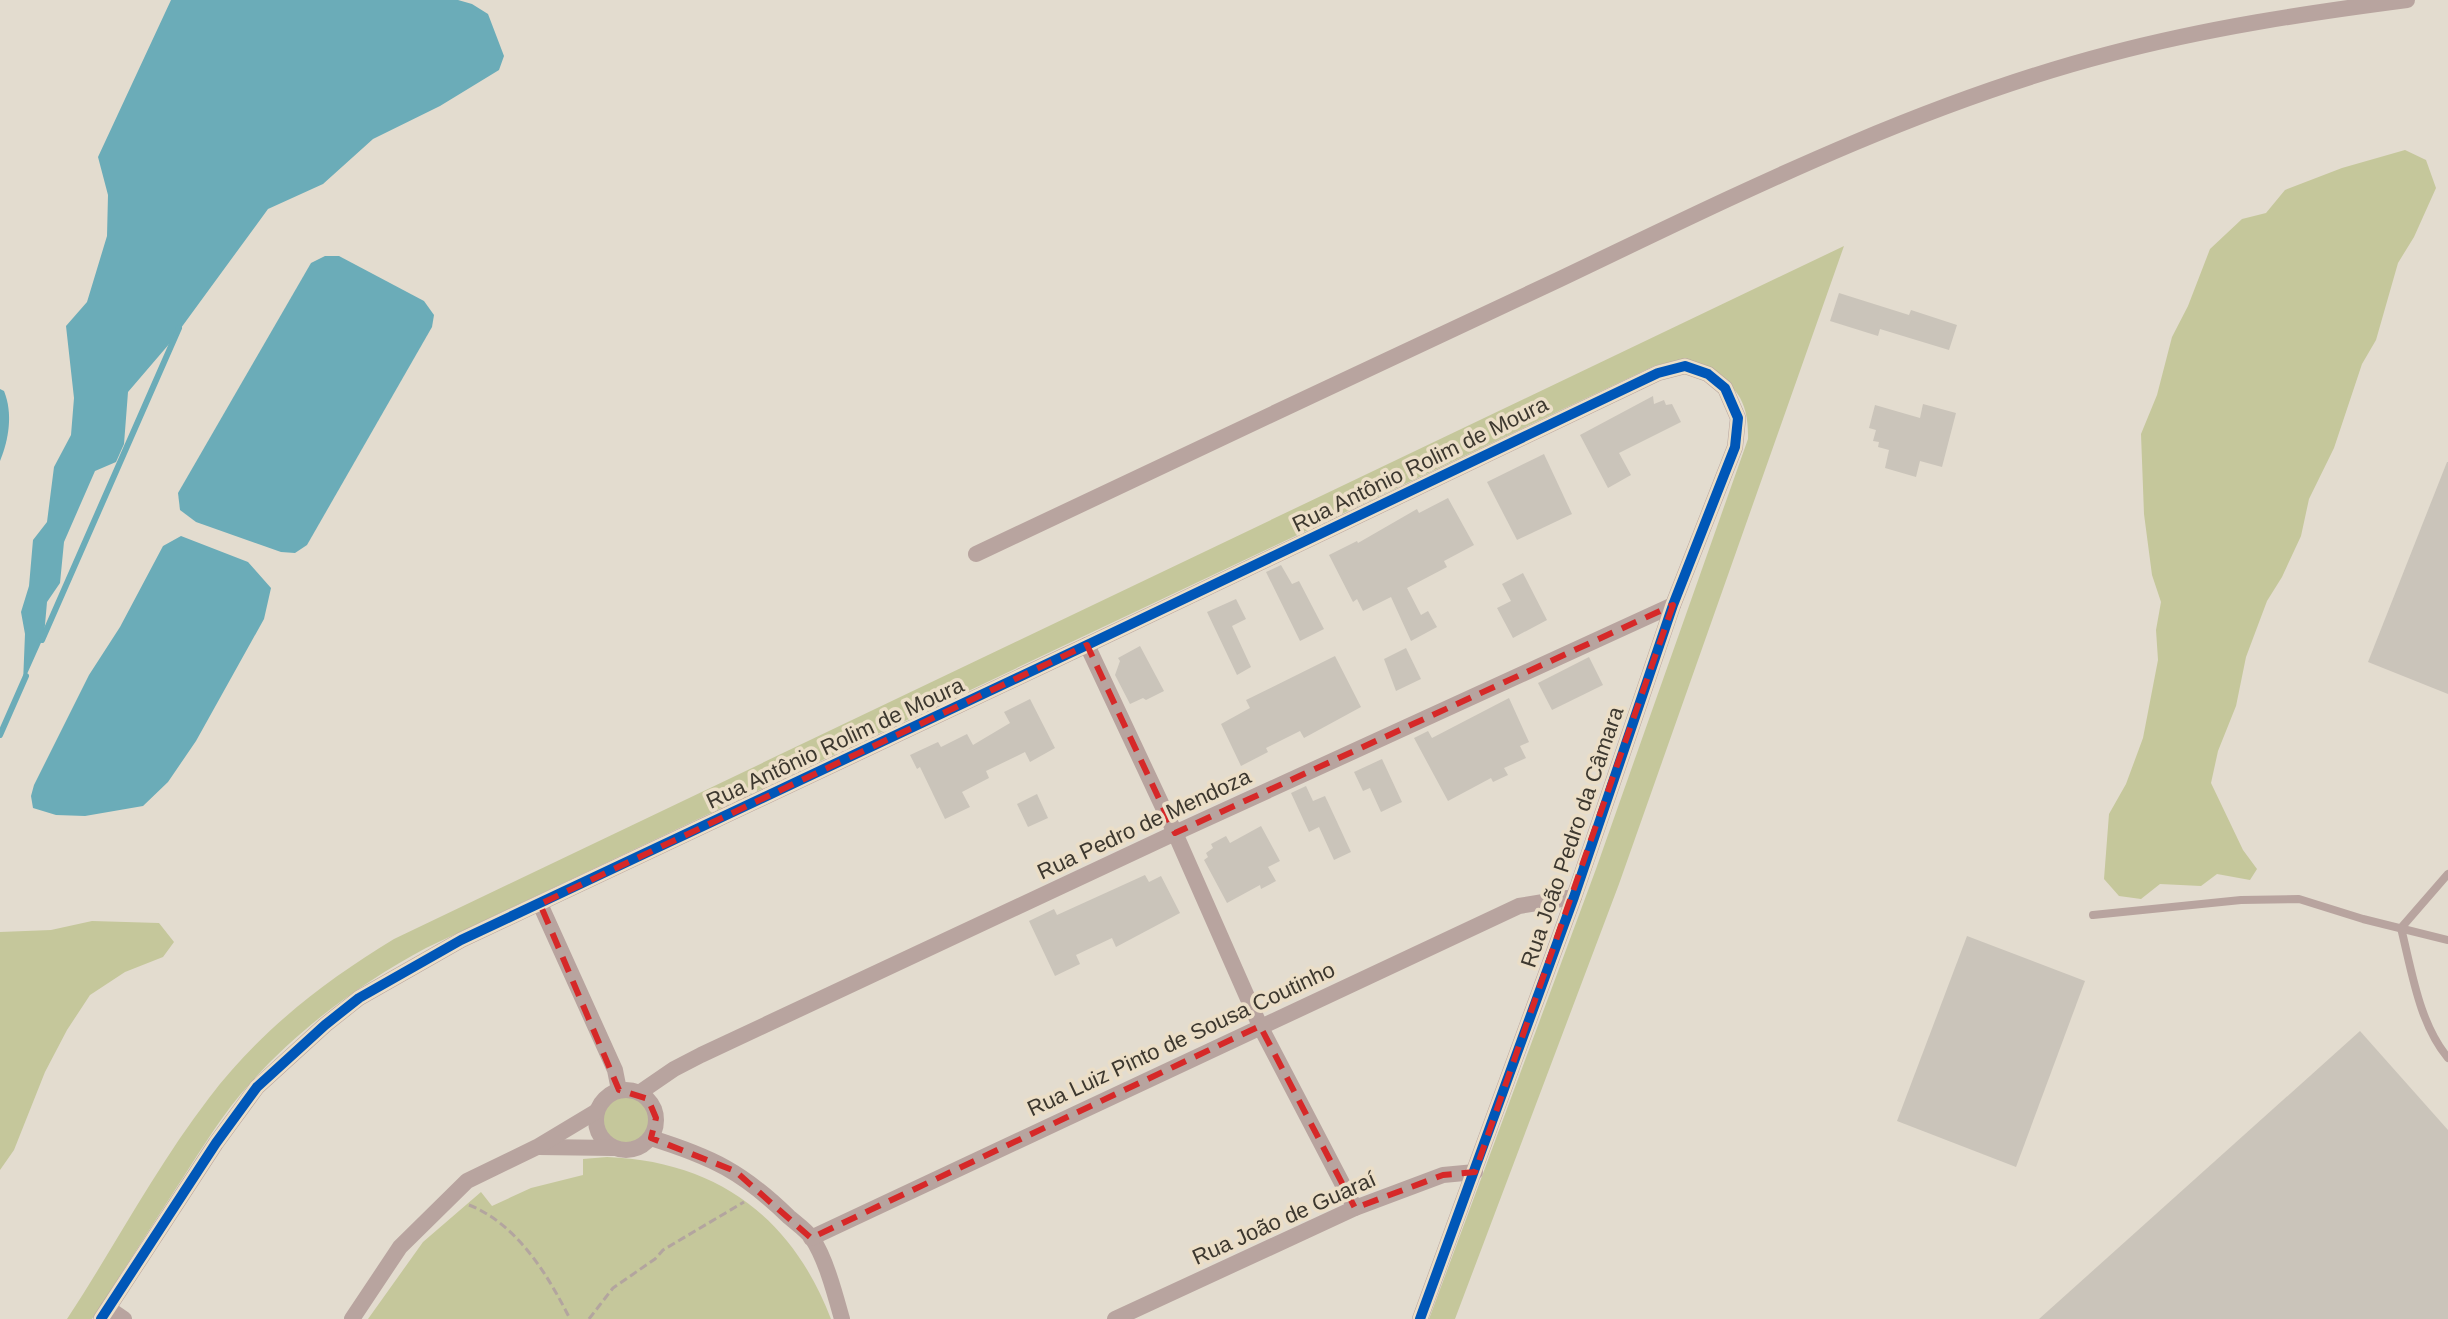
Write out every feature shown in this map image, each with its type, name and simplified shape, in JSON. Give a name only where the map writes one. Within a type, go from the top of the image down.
[{"type":"street","points":[[976,554],[1737,195],[1889,130],[2004,86],[2107,54],[2196,33],[2407,0]]},
{"type":"street","name":"Rua Antônio Rolim de Moura","points":[[104,1314],[216,1143],[257,1087],[359,998],[461,940],[1658,373],[1685,366],[1708,374]]},
{"type":"street","name":"Rua João Pedro da Câmara","points":[[1420,1319],[1574,897],[1673,605],[1735,447],[1738,418],[1725,388],[1708,374]]},
{"type":"street","name":"Rua Pedro de Mendoza","points":[[639,1093],[701,1055],[1673,605]]},
{"type":"street","points":[[1087,645],[1260,1026],[1355,1208]]},
{"type":"street","name":"Rua Luiz Pinto de Sousa Coutinho","points":[[811,1238],[1519,906],[1574,897]]},
{"type":"street","points":[[540,904],[615,1070],[619,1090]]},
{"type":"street","points":[[537,1147],[633,1150],[651,1138],[655,1129],[654,1108],[639,1093],[619,1090],[601,1102],[595,1122],[598,1132],[613,1148]]},
{"type":"street","points":[[352,1319],[400,1247],[467,1181],[537,1147],[597,1111]]},
{"type":"street","points":[[651,1138],[735,1171],[811,1238],[834,1290],[842,1319]]},
{"type":"street","name":"Rua João de Guaraí","points":[[1115,1319],[1355,1208],[1443,1175],[1475,1172]]},
{"type":"street","points":[[104,1314],[124,1319]]},
{"type":"lane","points":[[2401,928],[2448,874]]},
{"type":"lane","points":[[2433,891],[2448,886]]},
{"type":"lane","points":[[2093,915],[2241,900],[2299,899],[2448,940]]},
{"type":"lane","points":[[2401,928],[2425,1020],[2448,1058]]},
{"type":"path","points":[[589,1319],[613,1288],[663,1250],[762,1192]]},
{"type":"path","points":[[449,1198],[482,1210],[510,1231],[554,1286],[570,1319]]},
{"type":"highlighted area","points":[[1673,605],[1475,1172],[1443,1175],[1355,1208],[1260,1026],[811,1238],[735,1171],[651,1138],[656,1118],[648,1099],[619,1090],[540,904],[1087,645],[1175,833]]},
{"type":"green space","points":[[2405,150],[2426,160],[2436,188],[2414,237],[2398,263],[2376,340],[2362,364],[2334,448],[2309,499],[2301,536],[2267,601],[2246,657],[2236,706],[2218,751],[2211,783],[2243,850],[2257,869],[2250,880],[2217,874],[2201,886],[2160,884],[2141,899],[2119,896],[2104,879],[2109,814],[2126,784],[2143,738],[2158,660],[2156,630],[2161,602],[2152,575],[2144,514],[2141,434],[2157,395],[2172,337],[2210,249],[2242,219],[2266,213],[2285,190],[2342,168]]},
{"type":"green space","points":[[1844,246],[1619,884],[1455,1319],[1429,1319],[1596,869],[1748,439],[1746,415],[1739,396],[1715,375],[1684,364],[1654,366],[400,963],[326,1012],[260,1072],[214,1129],[92,1319],[67,1319],[171,1151],[228,1074],[271,1030],[317,991],[394,939]]},
{"type":"green space","points":[[92,921],[159,923],[174,942],[163,957],[125,972],[90,995],[45,1072],[14,1150],[0,1170],[0,932],[51,930]]},
{"type":"green space","points":[[626,1096],[643,1103],[650,1120],[643,1137],[626,1144],[609,1137],[602,1120],[609,1103]]},
{"type":"green space","points":[[607,1157],[646,1161],[682,1170],[715,1183],[745,1201],[772,1224],[795,1251],[815,1283],[831,1319],[368,1319],[423,1242],[481,1192],[492,1206],[531,1188],[583,1175],[583,1159]]},
{"type":"water","points":[[171,0],[458,0],[488,14],[504,56],[499,70],[440,106],[373,139],[323,184],[268,209],[170,343],[128,392],[124,444],[116,462],[95,471],[64,542],[60,583],[47,602],[44,636],[23,683],[25,634],[21,612],[29,586],[33,540],[47,522],[54,467],[71,435],[74,398],[66,326],[87,302],[107,236],[108,195],[98,157]]},
{"type":"water","points":[[325,256],[339,256],[424,301],[434,315],[432,327],[307,545],[295,553],[281,552],[196,522],[180,510],[178,493],[311,263]]},
{"type":"water","points":[[0,389],[7,399],[9,417],[8,435],[0,461]]},
{"type":"water","points":[[181,536],[248,562],[271,588],[264,619],[196,741],[168,782],[143,806],[85,816],[56,815],[33,808],[31,796],[34,785],[89,675],[120,627],[163,546]]},
{"type":"building","points":[[1839,293],[1909,315],[1911,310],[1957,325],[1949,350],[1880,329],[1878,336],[1830,321]]},
{"type":"building","points":[[1653,396],[1654,404],[1664,400],[1666,405],[1672,404],[1681,422],[1619,453],[1631,475],[1608,488],[1580,435]]},
{"type":"building","points":[[1923,404],[1956,413],[1942,467],[1920,461],[1916,477],[1885,468],[1889,450],[1878,447],[1879,442],[1873,441],[1876,430],[1869,428],[1875,405],[1920,418]]},
{"type":"building","points":[[1544,454],[1572,514],[1517,540],[1487,482]]},
{"type":"building","points":[[2448,462],[2448,694],[2368,662]]},
{"type":"building","points":[[1448,498],[1474,545],[1444,561],[1447,567],[1407,588],[1421,615],[1428,611],[1437,627],[1411,641],[1391,597],[1363,611],[1357,599],[1353,602],[1329,555],[1358,543],[1417,509],[1419,513]]},
{"type":"building","points":[[1281,565],[1292,584],[1299,581],[1324,629],[1300,641],[1266,572]]},
{"type":"building","points":[[1523,573],[1547,620],[1513,638],[1497,608],[1511,601],[1502,584]]},
{"type":"building","points":[[1236,599],[1246,619],[1232,626],[1251,667],[1237,675],[1207,612]]},
{"type":"building","points":[[1140,646],[1164,691],[1130,704],[1115,675],[1120,661],[1118,658]]},
{"type":"building","points":[[1406,648],[1421,679],[1396,691],[1384,659]]},
{"type":"building","points":[[1335,656],[1361,707],[1304,738],[1300,731],[1266,748],[1268,752],[1241,766],[1221,724],[1250,708],[1246,700]]},
{"type":"building","points":[[1589,657],[1603,685],[1552,710],[1538,683]]},
{"type":"building","points":[[1509,698],[1529,742],[1520,746],[1526,758],[1504,768],[1508,775],[1493,782],[1491,778],[1448,801],[1414,738],[1428,731],[1432,738]]},
{"type":"building","points":[[1030,699],[1055,748],[1030,762],[1025,752],[986,771],[989,778],[962,792],[970,807],[945,819],[920,767],[917,769],[910,755],[938,742],[941,747],[967,734],[973,745],[1010,723],[1004,712]]},
{"type":"building","points":[[1382,759],[1402,802],[1381,812],[1370,788],[1363,791],[1354,772]]},
{"type":"building","points":[[1306,786],[1313,801],[1325,796],[1351,852],[1334,860],[1319,827],[1309,832],[1291,793]]},
{"type":"building","points":[[1037,794],[1048,818],[1028,827],[1017,804]]},
{"type":"building","points":[[1261,826],[1280,861],[1268,867],[1276,881],[1261,889],[1260,885],[1227,903],[1204,860],[1208,857],[1206,853],[1213,848],[1211,844],[1226,836],[1230,843]]},
{"type":"building","points":[[1145,875],[1149,882],[1161,876],[1180,913],[1116,947],[1112,938],[1076,955],[1080,964],[1055,976],[1029,921],[1054,909],[1057,915]]},
{"type":"building","points":[[1967,936],[2085,981],[2016,1167],[1897,1121]]},
{"type":"building","points":[[2360,1031],[2448,1130],[2448,1319],[2039,1319]]},
{"type":"waterway","points":[[42,640],[179,328]]},
{"type":"waterway","points":[[0,735],[26,676]]},
{"type":"cycle path","points":[[101,1319],[216,1143],[257,1087],[359,998],[461,940],[1658,373],[1685,366],[1708,374],[1725,388],[1738,418],[1735,447],[1673,605],[1574,897],[1420,1319]]}]
